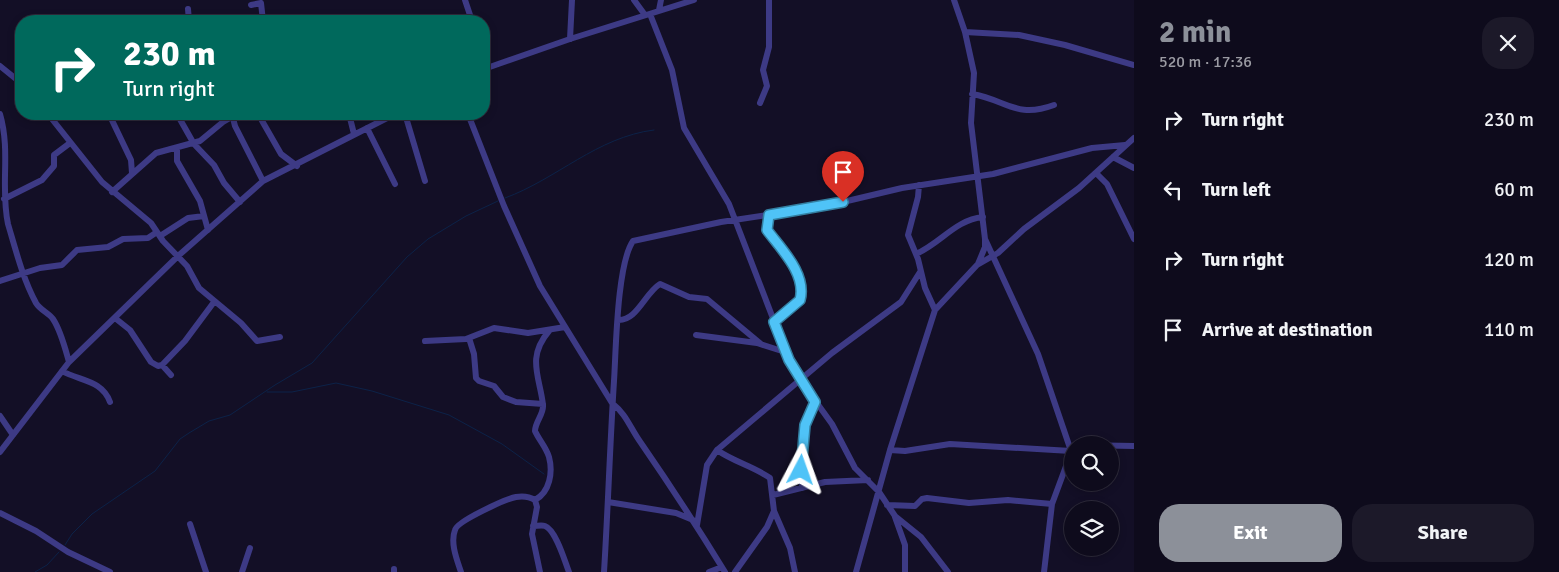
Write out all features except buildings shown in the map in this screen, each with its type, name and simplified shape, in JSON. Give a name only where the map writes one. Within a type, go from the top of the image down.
[{"type":"street","points":[[465,0],[470,15]]},
{"type":"street","points":[[570,39],[572,0]]},
{"type":"street","points":[[634,0],[647,14],[672,70],[684,128],[716,181],[735,221],[785,352],[800,381],[832,424],[855,468],[868,480],[895,516],[921,537],[948,572]]},
{"type":"street","points":[[659,10],[661,0]]},
{"type":"street","points":[[490,68],[570,39],[694,0]]},
{"type":"street","points":[[760,103],[767,86],[763,70],[769,47],[768,0]]},
{"type":"street","points":[[954,0],[965,32],[974,73],[971,123],[985,239],[983,252],[977,266]]},
{"type":"street","points":[[250,5],[261,3],[262,15]]},
{"type":"street","points":[[188,9],[188,15]]},
{"type":"street","points":[[965,32],[1019,35],[1066,45],[1134,65]]},
{"type":"street","points":[[0,66],[15,78]]},
{"type":"street","points":[[972,94],[1020,110],[1033,111],[1054,105]]},
{"type":"street","points":[[0,114],[6,146],[3,173],[7,223],[23,273],[36,303],[50,315],[57,326],[69,362]]},
{"type":"street","points":[[54,120],[70,143],[112,192],[143,215],[187,266],[195,284],[257,340],[280,337]]},
{"type":"street","points":[[112,120],[130,160],[132,173]]},
{"type":"street","points":[[180,120],[194,144],[214,165],[224,183],[240,202]]},
{"type":"street","points":[[112,192],[156,154],[194,144],[227,120]]},
{"type":"street","points":[[236,120],[263,181]]},
{"type":"street","points":[[262,120],[282,154],[297,166]]},
{"type":"street","points":[[350,120],[354,134]]},
{"type":"street","points":[[0,452],[69,362],[178,256],[263,181],[297,166],[383,120]]},
{"type":"street","points":[[407,120],[425,181]]},
{"type":"street","points":[[470,120],[504,206],[540,286],[612,403],[624,413],[634,433],[724,569],[709,572]]},
{"type":"street","points":[[367,128],[394,184]]},
{"type":"street","points":[[856,572],[890,450],[935,310],[977,266],[1096,173],[1134,138]]},
{"type":"street","points":[[4,199],[45,178],[54,166],[54,155],[70,143]]},
{"type":"street","points":[[604,572],[618,320],[621,290],[633,241],[826,206],[884,191],[979,177],[1056,156],[1104,146],[1125,146]]},
{"type":"street","points":[[176,149],[177,161],[198,195],[208,230]]},
{"type":"street","points":[[1113,157],[1134,168]]},
{"type":"street","points":[[1096,173],[1107,184],[1134,239]]},
{"type":"street","points":[[919,185],[918,196],[908,230],[910,243],[916,254],[920,272],[935,310]]},
{"type":"street","points":[[769,215],[767,230],[792,264],[802,290],[800,300],[774,322]]},
{"type":"street","points":[[0,281],[40,268],[62,265],[78,250],[108,247],[123,238],[148,238],[188,218],[204,216]]},
{"type":"street","points":[[916,254],[932,246],[960,223],[983,217]]},
{"type":"street","points":[[985,239],[1008,293],[1038,354],[1067,436]]},
{"type":"street","points":[[695,523],[707,465],[717,450],[832,353],[901,302],[920,272]]},
{"type":"street","points":[[618,320],[623,320],[632,314],[660,284],[689,297],[707,299],[761,344]]},
{"type":"street","points":[[115,318],[134,335],[154,365],[162,365],[185,341],[214,302]]},
{"type":"street","points":[[425,341],[469,338],[494,328],[528,333],[565,327]]},
{"type":"street","points":[[535,500],[548,487],[550,479],[549,458],[535,431],[543,404],[536,376],[536,363],[549,331]]},
{"type":"street","points":[[696,335],[761,344],[785,352]]},
{"type":"street","points":[[469,338],[474,354],[476,378],[479,381],[494,386],[504,396],[516,402],[543,404]]},
{"type":"street","points":[[162,365],[171,375]]},
{"type":"street","points":[[62,371],[96,384],[103,389],[110,402]]},
{"type":"street","points":[[802,488],[802,443],[805,425],[815,402]]},
{"type":"street","points":[[0,416],[13,435]]},
{"type":"street","points":[[890,450],[905,451],[950,444],[1064,450]]},
{"type":"street","points":[[1119,446],[1134,446]]},
{"type":"street","points":[[717,450],[728,458],[757,469],[770,478],[774,495],[774,511],[790,548],[795,572]]},
{"type":"street","points":[[1044,572],[1052,504],[1064,472]]},
{"type":"street","points":[[774,495],[825,482],[868,480]]},
{"type":"street","points":[[461,572],[454,542],[455,529],[458,525],[483,511],[515,497],[535,500]]},
{"type":"street","points":[[887,505],[915,506],[920,500],[927,498],[969,503],[1008,500],[1052,504]]},
{"type":"street","points":[[535,500],[537,507],[533,526],[533,543],[540,572]]},
{"type":"street","points":[[608,502],[676,513],[695,523]]},
{"type":"street","points":[[734,572],[767,527],[774,511]]},
{"type":"street","points":[[0,513],[36,531],[68,552],[110,572]]},
{"type":"street","points":[[895,516],[905,545],[905,572]]},
{"type":"street","points":[[190,524],[206,572]]},
{"type":"street","points":[[533,526],[546,526],[549,529],[561,550],[569,572]]},
{"type":"street","points":[[242,572],[250,548]]},
{"type":"waterway","points":[[505,198],[524,190],[614,141],[633,134],[654,130]]},
{"type":"waterway","points":[[65,545],[72,534],[92,514],[155,471],[180,439],[209,421],[230,415],[312,363],[407,257],[428,239],[466,216],[498,201]]},
{"type":"waterway","points":[[267,392],[292,392],[336,383],[372,391],[449,415],[502,444],[544,474]]},
{"type":"waterway","points":[[35,572],[47,565],[59,552]]},
{"type":"route","points":[[801,470],[805,425],[815,402],[800,381],[789,360],[774,322],[800,300],[802,290],[792,264],[767,230],[767,227],[769,215],[843,202]]}]
